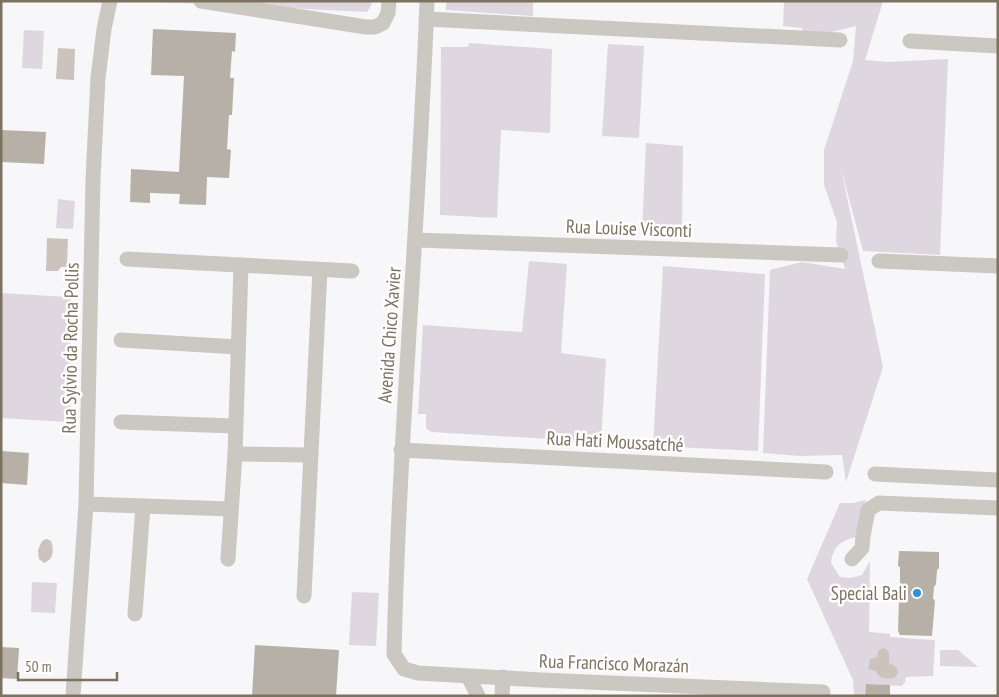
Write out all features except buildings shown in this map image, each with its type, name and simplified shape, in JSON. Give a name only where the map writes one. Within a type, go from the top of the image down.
[{"type":"street","name":"Rua Sylvio da Rocha Pollis","points":[[73,696],[86,504],[93,178],[99,70],[104,29],[110,1]]},
{"type":"street","points":[[201,1],[366,27],[383,23],[388,13],[389,1]]},
{"type":"street","name":"Avenida Chico Xavier","points":[[404,669],[394,654],[401,450],[416,240],[427,1]]},
{"type":"street","points":[[426,19],[840,40]]},
{"type":"street","points":[[910,41],[998,46]]},
{"type":"street","name":"Rua Louise Visconti","points":[[416,240],[841,255]]},
{"type":"street","points":[[127,259],[352,271]]},
{"type":"street","points":[[879,261],[998,266]]},
{"type":"street","points":[[228,559],[235,454],[241,264]]},
{"type":"street","points":[[304,596],[320,270]]},
{"type":"street","points":[[121,340],[238,347]]},
{"type":"street","points":[[121,422],[235,426]]},
{"type":"street","name":"Rua Hati Moussatché","points":[[401,450],[826,472]]},
{"type":"street","points":[[235,454],[310,456]]},
{"type":"street","points":[[875,474],[998,480]]},
{"type":"street","points":[[852,560],[862,548],[868,510],[879,503],[998,508]]},
{"type":"street","points":[[86,504],[231,509]]},
{"type":"street","points":[[136,614],[143,506]]},
{"type":"street","name":"Rua Francisco Morazán","points":[[404,669],[418,673],[468,676],[823,692]]},
{"type":"street","points":[[468,676],[478,696]]},
{"type":"street","points":[[502,696],[503,677]]},
{"type":"shaded area","points":[[138,1],[372,1],[367,12]]},
{"type":"shaded area","points":[[446,1],[533,1],[533,16],[446,10]]},
{"type":"shaded area","points":[[784,1],[883,1],[865,60],[888,62],[948,59],[940,255],[863,251],[841,169],[883,367],[846,482],[842,455],[800,456],[763,453],[770,270],[802,262],[845,269],[836,241],[837,222],[824,185],[824,150],[853,61],[856,26],[815,36],[804,35],[802,28],[783,26]]},
{"type":"shaded area","points":[[24,30],[44,31],[42,69],[22,68]]},
{"type":"shaded area","points":[[469,43],[552,49],[550,133],[501,130],[497,218],[440,215],[441,47],[468,47]]},
{"type":"shaded area","points":[[608,44],[644,46],[639,138],[602,136]]},
{"type":"shaded area","points":[[58,48],[75,49],[74,80],[56,79]]},
{"type":"shaded area","points":[[646,143],[683,146],[682,232],[642,231]]},
{"type":"shaded area","points":[[58,199],[75,201],[73,229],[56,228]]},
{"type":"shaded area","points":[[47,238],[68,239],[67,267],[61,267],[58,271],[46,271]]},
{"type":"shaded area","points":[[529,261],[567,264],[561,353],[606,359],[601,442],[431,432],[426,428],[426,414],[418,414],[423,325],[522,332]]},
{"type":"shaded area","points":[[663,266],[765,274],[758,451],[653,446]]},
{"type":"shaded area","points":[[1,293],[67,297],[71,300],[70,419],[66,422],[1,418]]},
{"type":"shaded area","points":[[866,500],[856,537],[838,546],[831,563],[840,577],[850,578],[862,575],[870,561],[869,632],[890,634],[890,637],[934,640],[933,676],[906,677],[902,686],[866,684],[865,696],[854,696],[853,680],[807,579],[840,503]]},
{"type":"shaded area","points":[[47,539],[51,541],[53,548],[50,559],[44,563],[39,559],[38,550],[42,541]]},
{"type":"shaded area","points":[[32,582],[57,583],[55,613],[31,612]]},
{"type":"shaded area","points":[[352,592],[379,593],[376,646],[349,645]]},
{"type":"shaded area","points":[[884,648],[889,652],[889,663],[898,671],[894,678],[883,678],[876,671],[868,669],[870,659],[876,658],[879,650]]},
{"type":"shaded area","points":[[940,650],[958,650],[978,667],[940,666]]},
{"type":"place","name":"Special Bali","points":[[917,593]]}]
